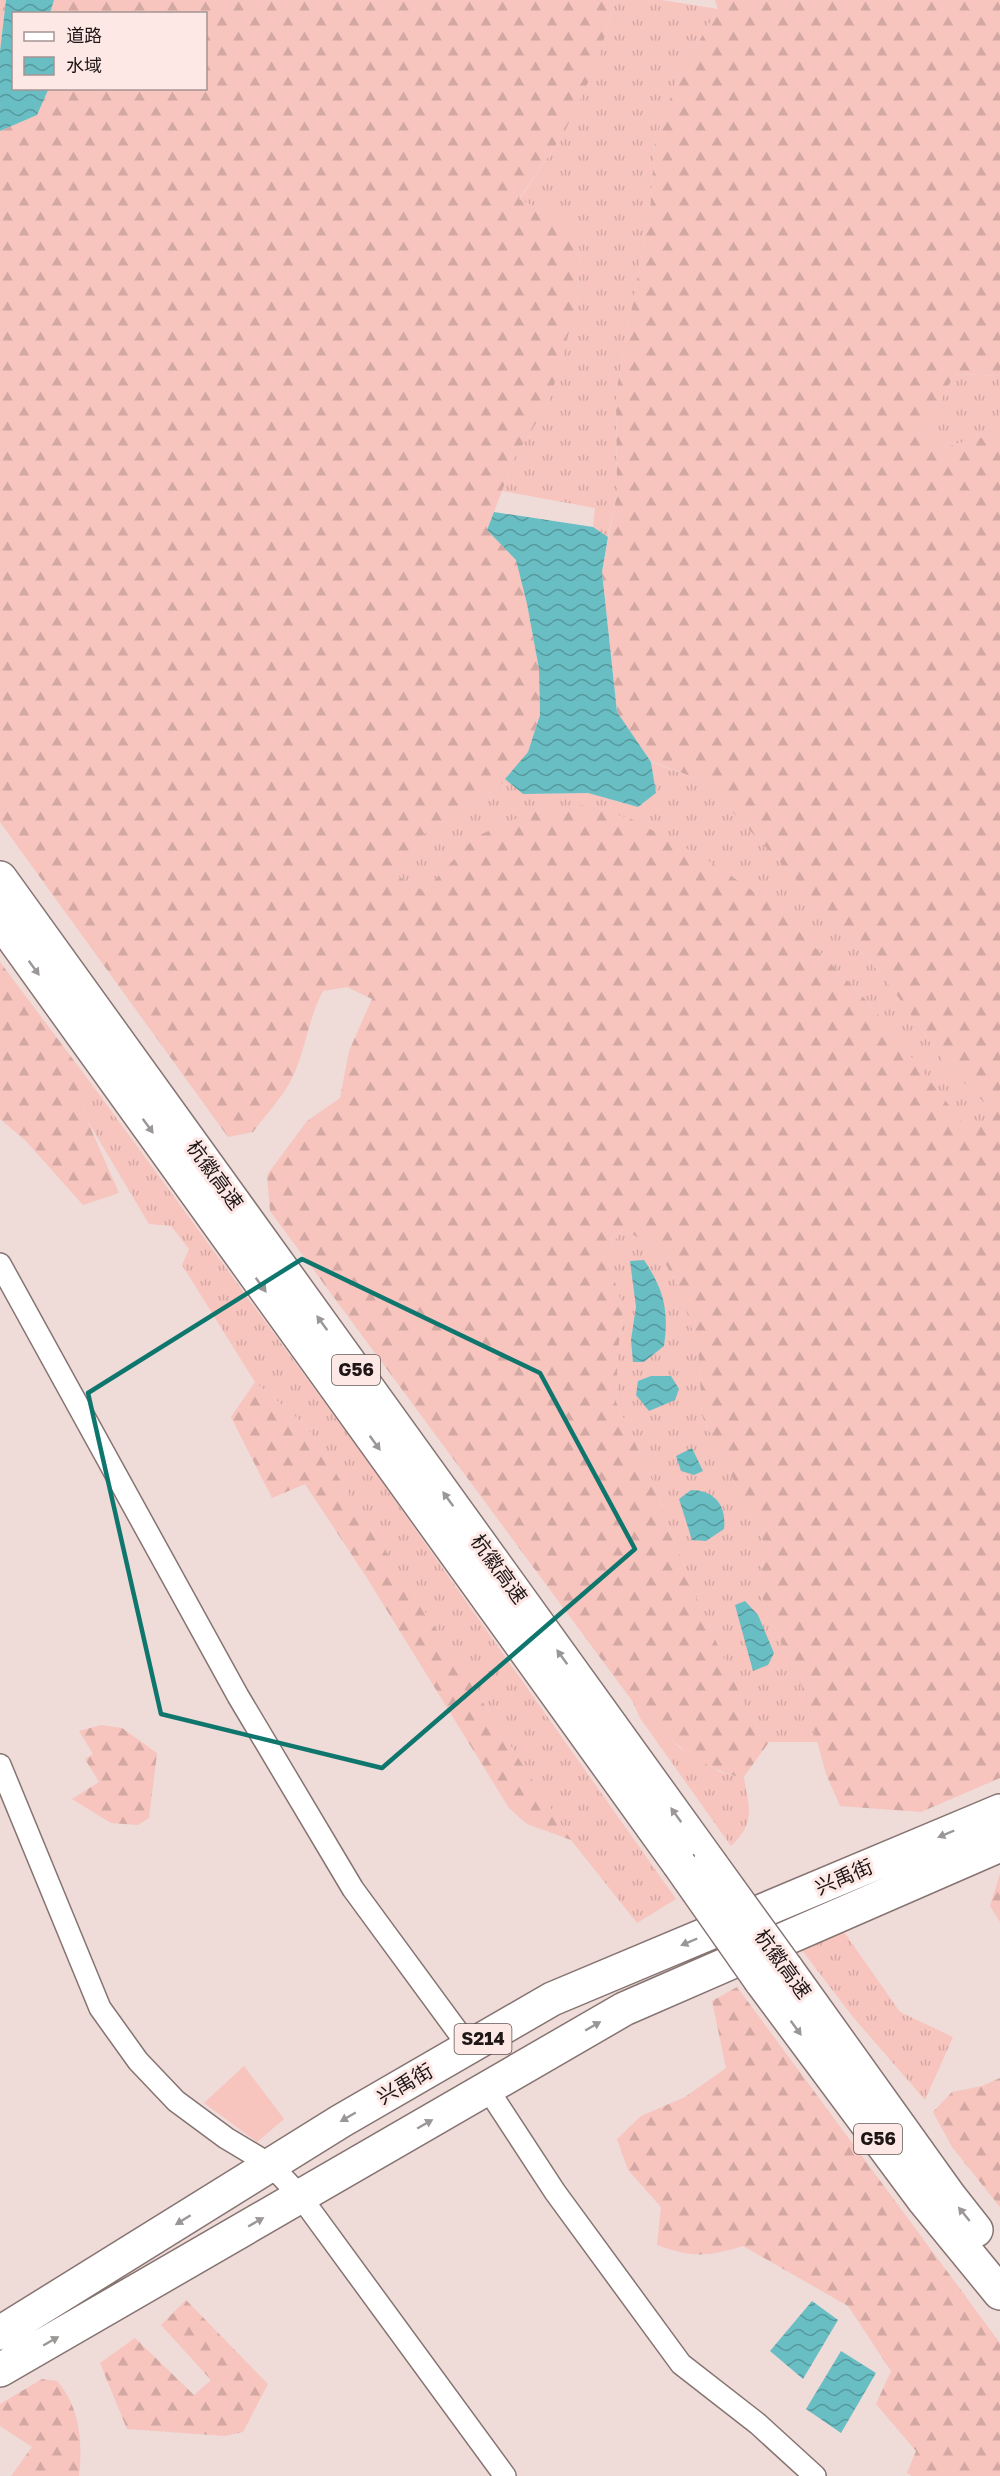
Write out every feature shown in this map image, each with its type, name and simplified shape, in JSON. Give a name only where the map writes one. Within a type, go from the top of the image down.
[{"type":"main road","name":"杭徽高速","points":[[0,878],[694,1863]]},
{"type":"main road","name":"杭徽高速","points":[[0,920],[694,1863],[774,1974],[923,2199],[1000,2293]]},
{"type":"main road","name":"兴禹街","points":[[0,2333],[341,2121],[552,1999],[1000,1811]]},
{"type":"main road","name":"兴禹街","points":[[0,2370],[624,2008],[992,1852]]},
{"type":"main road","name":"杭徽高速","points":[[774,1974],[1000,2259]]},
{"type":"main road","points":[[923,2199],[963,2263],[1000,2312]]},
{"type":"street","points":[[0,1264],[238,1696],[328,1848],[370,1914],[469,2047]]},
{"type":"street","points":[[0,1766],[100,2008],[138,2061],[176,2101],[226,2138],[272,2165],[300,2196],[505,2476]]},
{"type":"street","points":[[487,2088],[555,2192],[681,2364],[758,2424],[815,2476]]},
{"type":"highlighted area","points":[[302,1259],[540,1373],[635,1549],[382,1768],[161,1714],[88,1393]]},
{"type":"green space","points":[[0,0],[6,0],[0,51]]},
{"type":"green space","points":[[54,0],[615,0],[597,64],[563,135],[519,199],[571,224],[580,250],[578,296],[548,404],[515,457],[487,530],[516,560],[539,669],[540,715],[528,752],[498,788],[425,833],[396,875],[424,891],[475,837],[531,812],[577,804],[629,818],[703,857],[775,906],[869,1003],[970,1132],[994,1112],[948,1067],[886,980],[811,895],[703,781],[648,760],[617,712],[602,572],[617,493],[616,393],[650,211],[655,141],[678,77],[718,9],[715,0],[1000,0],[1000,376],[955,374],[924,430],[936,449],[1000,433],[1000,1778],[921,1812],[840,1806],[826,1774],[803,1690],[767,1611],[757,1582],[767,1549],[702,1416],[698,1346],[678,1287],[658,1250],[624,1229],[606,1250],[623,1310],[618,1351],[616,1402],[650,1475],[695,1595],[749,1714],[769,1742],[743,1778],[725,1773],[695,1758],[658,1727],[633,1702],[270,1211],[267,1175],[307,1121],[340,1098],[349,1051],[372,999],[347,987],[323,991],[314,1011],[298,1064],[286,1089],[253,1132],[228,1137],[0,822],[0,131],[37,115],[47,90],[207,90],[207,12],[50,12]]},
{"type":"green space","points":[[615,0],[661,0],[718,9],[678,77],[655,141],[650,211],[616,393],[617,493],[608,537],[593,527],[595,508],[502,491],[515,457],[548,404],[578,296],[580,250],[519,200],[563,135],[597,64]]},
{"type":"green space","points":[[955,374],[1000,376],[1000,433],[936,449],[924,430]]},
{"type":"green space","points":[[651,762],[703,781],[811,895],[886,980],[948,1067],[994,1112],[970,1133],[869,1003],[775,906],[475,837],[424,891],[396,875],[425,833],[498,788],[505,779],[523,794],[588,793],[638,807],[656,793]]},
{"type":"green space","points":[[0,962],[93,1086],[81,1096],[87,1120],[119,1193],[83,1205],[25,1140],[0,1119]]},
{"type":"green space","points":[[93,1086],[362,1454],[676,1899],[637,1923],[571,1840],[305,1425],[255,1382],[182,1265],[189,1249],[171,1226],[149,1224],[87,1120],[81,1096]]},
{"type":"green space","points":[[624,1229],[658,1250],[678,1287],[698,1346],[702,1416],[767,1549],[757,1582],[767,1611],[803,1690],[818,1742],[769,1742],[749,1714],[695,1595],[650,1475],[616,1402],[618,1351],[623,1310],[606,1250]]},
{"type":"green space","points":[[255,1382],[305,1425],[571,1840],[527,1824],[509,1808],[367,1578],[305,1484],[272,1498],[231,1417]]},
{"type":"green space","points":[[633,1702],[680,1748],[720,1772],[744,1778],[749,1815],[744,1830],[731,1846],[640,1718]]},
{"type":"green space","points":[[101,1725],[122,1728],[157,1753],[149,1818],[138,1825],[111,1823],[72,1799],[99,1782],[85,1759],[93,1754],[79,1731]]},
{"type":"green space","points":[[1000,1874],[1000,1922],[990,1906]]},
{"type":"green space","points":[[844,1932],[900,2012],[953,2037],[925,2100],[853,2017],[801,1949]]},
{"type":"green space","points":[[737,1987],[1000,2343],[1000,2476],[912,2476],[907,2473],[916,2451],[876,2404],[891,2371],[848,2306],[743,2246],[709,2254],[691,2254],[657,2245],[661,2207],[628,2170],[617,2139],[641,2116],[685,2097],[726,2068],[712,2001]]},
{"type":"green space","points":[[244,2066],[284,2119],[257,2142],[204,2103]]},
{"type":"green space","points":[[1000,2078],[1000,2207],[952,2147],[933,2112],[952,2092],[982,2086]]},
{"type":"green space","points":[[186,2300],[268,2384],[243,2432],[225,2436],[127,2429],[100,2363],[135,2338],[194,2395],[211,2380],[161,2325]]},
{"type":"green space","points":[[42,2379],[57,2381],[71,2402],[80,2438],[79,2476],[11,2476],[32,2447],[0,2426],[0,2404]]},
{"type":"water","points":[[6,0],[54,0],[50,12],[12,12],[12,90],[48,90],[37,115],[0,131],[0,51]]},
{"type":"water","points":[[494,512],[593,527],[608,537],[602,572],[617,712],[651,762],[656,793],[638,807],[588,793],[523,794],[505,779],[528,752],[540,715],[539,669],[516,560],[487,530]]},
{"type":"water","points":[[644,1260],[656,1281],[663,1301],[666,1322],[664,1346],[644,1362],[633,1362],[631,1340],[636,1307],[630,1261]]},
{"type":"water","points":[[651,1376],[671,1376],[679,1389],[675,1400],[649,1411],[636,1395],[638,1381]]},
{"type":"water","points":[[692,1448],[703,1471],[694,1475],[681,1471],[676,1456]]},
{"type":"water","points":[[691,1490],[712,1496],[721,1506],[724,1529],[706,1541],[692,1540],[679,1499]]},
{"type":"water","points":[[745,1601],[758,1615],[774,1653],[768,1665],[753,1671],[735,1605]]},
{"type":"water","points":[[812,2301],[838,2320],[803,2379],[770,2351]]},
{"type":"water","points":[[841,2351],[876,2373],[841,2433],[806,2409]]}]
